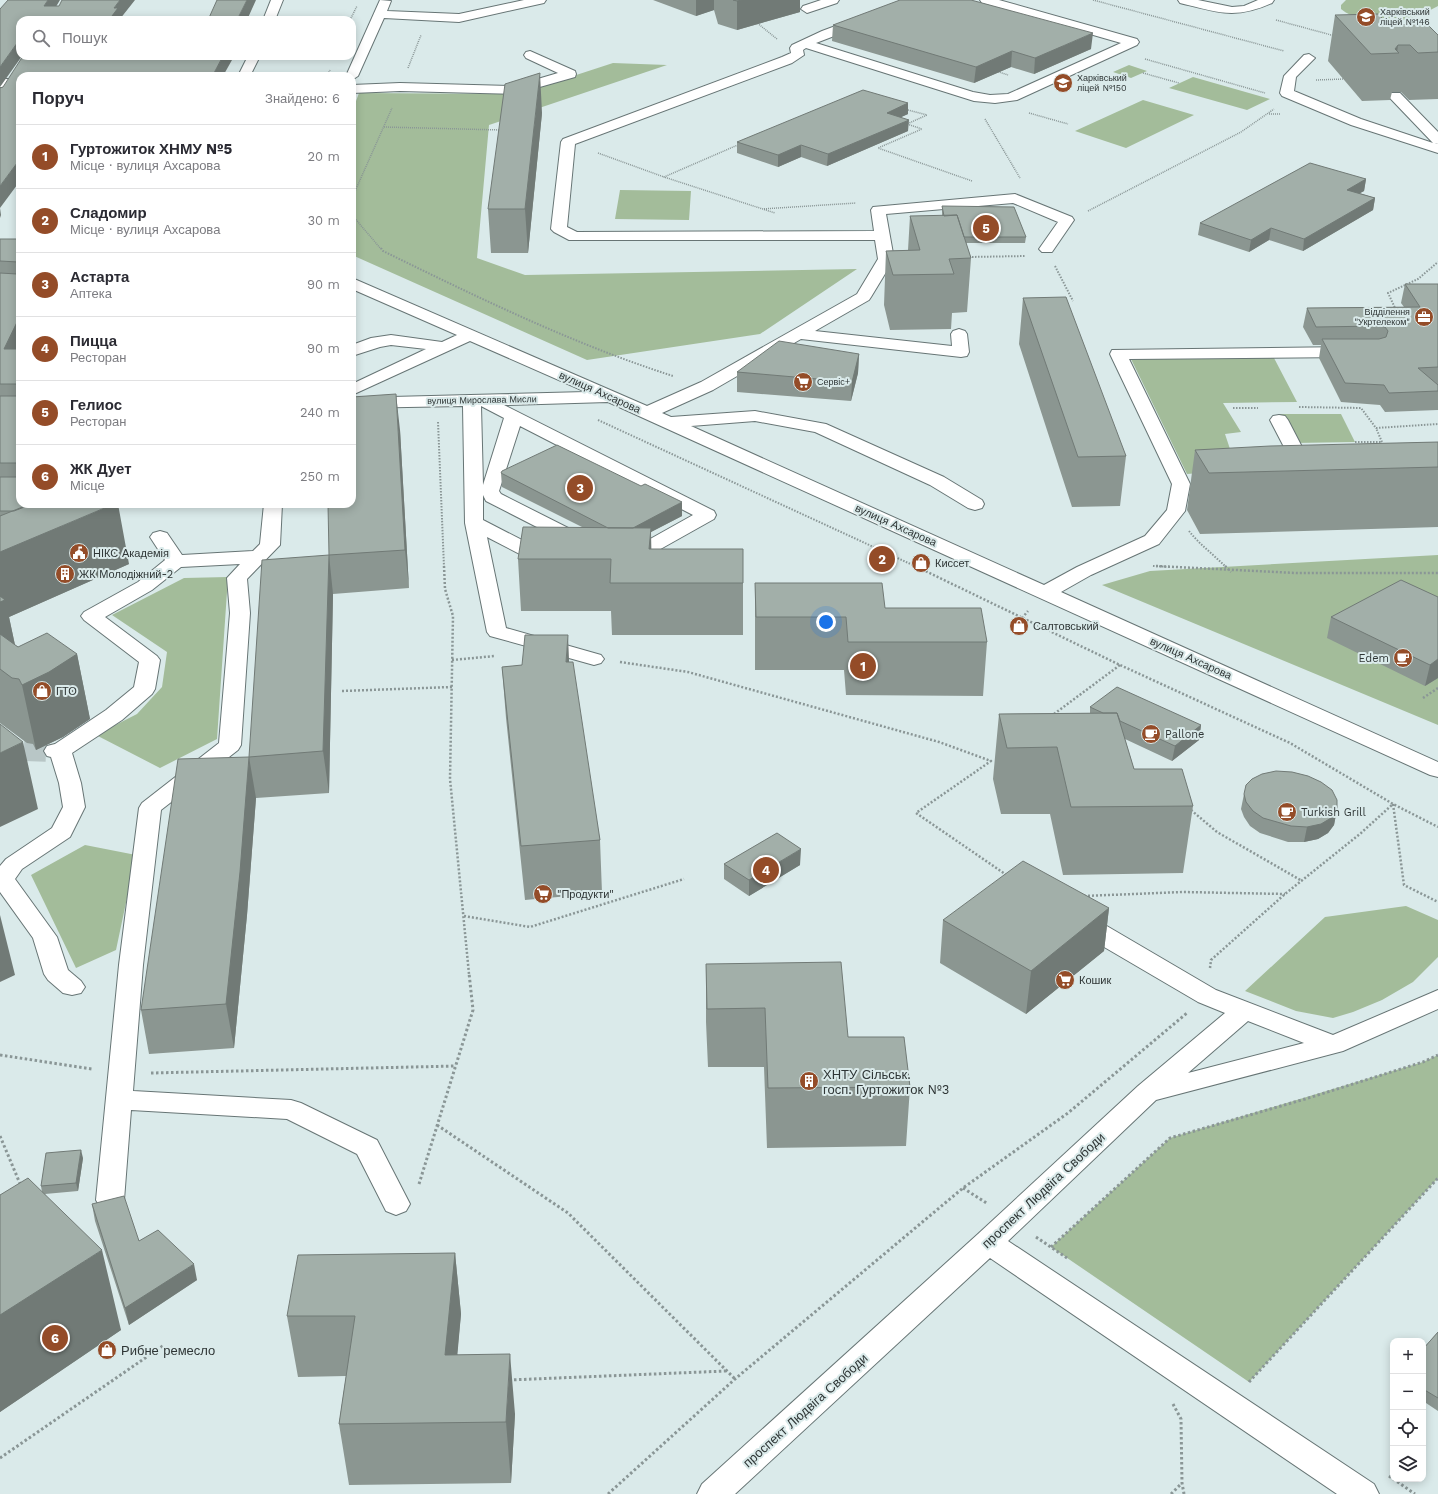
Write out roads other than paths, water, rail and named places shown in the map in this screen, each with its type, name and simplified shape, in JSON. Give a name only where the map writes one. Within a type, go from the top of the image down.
[{"type":"street","points":[[271,16],[277,0]]},
{"type":"street","points":[[354,72],[386,0]]},
{"type":"street","points":[[379,14],[459,18],[540,0]]},
{"type":"street","points":[[807,9],[833,0]]},
{"type":"street","points":[[882,235],[574,237],[559,229],[568,142],[787,60],[798,55],[801,46],[833,31],[916,0]]},
{"type":"street","points":[[801,46],[986,100],[1012,97],[1133,42],[986,0]]},
{"type":"street","points":[[1184,0],[1218,8],[1239,10],[1252,7],[1268,0]]},
{"type":"street","points":[[356,41],[367,41]]},
{"type":"street","points":[[356,89],[400,87],[515,90],[570,74],[530,55]]},
{"type":"street","points":[[1310,58],[1290,76],[1285,96],[1356,122],[1438,149]]},
{"type":"street","points":[[246,72],[252,60]]},
{"type":"street","points":[[1395,96],[1438,140]]},
{"type":"street","points":[[647,413],[707,386],[863,297],[886,259],[878,210],[1015,198],[1067,220],[1049,253]]},
{"type":"street","name":"вулиця Ахсарова","points":[[356,285],[668,422],[1438,770]]},
{"type":"street","points":[[796,334],[961,352],[959,334]]},
{"type":"street","points":[[356,388],[470,335]]},
{"type":"street","points":[[356,350],[377,342],[391,340],[446,347]]},
{"type":"street","points":[[1046,592],[1084,571],[1152,540],[1176,511],[1181,484],[1118,354],[1367,351]]},
{"type":"street","name":"вулиця Мирослава Мисли","points":[[356,403],[612,397]]},
{"type":"street","points":[[514,416],[490,491],[494,497],[621,563],[707,515],[514,416],[477,400],[474,523],[497,632],[594,659]]},
{"type":"street","points":[[668,422],[755,416],[820,428],[937,481],[975,504]]},
{"type":"street","points":[[1280,420],[1311,481]]},
{"type":"street","points":[[110,1200],[131,965],[150,808],[230,745],[240,613],[237,578],[270,545],[273,508]]},
{"type":"street","points":[[474,523],[556,566]]},
{"type":"street","points":[[160,537],[176,561]]},
{"type":"street","points":[[72,987],[57,974],[45,937],[3,879],[14,864],[62,832],[74,807],[58,751],[114,715],[144,689],[150,660],[91,616],[145,586],[176,561],[259,557]]},
{"type":"street","points":[[1059,909],[1207,996],[1334,1045]]},
{"type":"street","name":"проспект Людвіга Свободи","points":[[713,1494],[988,1242],[1147,1093],[1334,1045],[1438,999]]},
{"type":"street","points":[[1147,1093],[1245,1010]]},
{"type":"street","points":[[119,1100],[292,1110],[367,1147],[396,1204]]},
{"type":"street","points":[[988,1242],[1363,1494]]},
{"type":"tunnel","points":[[24,750],[55,751]]},
{"type":"place","name":"Харківський ліцей №146","points":[[1366,17]]},
{"type":"place","name":"Харківський ліцей №150","points":[[1063,83]]},
{"type":"place","name":"Гелиос","points":[[986,228]]},
{"type":"place","name":"Відділення \"Укртелеком\"","points":[[1424,317]]},
{"type":"place","name":"Сервіс+","points":[[803,382]]},
{"type":"place","name":"Астарта","points":[[580,488]]},
{"type":"place","name":"НІКС Академія","points":[[79,553]]},
{"type":"place","name":"Сладомир","points":[[882,559]]},
{"type":"place","name":"Киссет","points":[[921,563]]},
{"type":"place","name":"ЖК Молодіжний-2","points":[[65,574]]},
{"type":"place","name":"Салтовський","points":[[1019,626]]},
{"type":"place","name":"Edem","points":[[1403,658]]},
{"type":"place","name":"Гуртожиток ХНМУ №5","points":[[863,666]]},
{"type":"place","name":"ГТО","points":[[42,691]]},
{"type":"place","name":"Pallone","points":[[1151,734]]},
{"type":"place","name":"Turkish Grill","points":[[1287,812]]},
{"type":"place","name":"Пицца","points":[[766,870]]},
{"type":"place","name":"\"Продукти\"","points":[[543,894]]},
{"type":"place","name":"Кошик","points":[[1065,980]]},
{"type":"place","name":"ХНТУ Сільськ. госп. Гуртожиток №3","points":[[809,1081]]},
{"type":"place","name":"ЖК Дует","points":[[55,1338]]},
{"type":"place","name":"Рибне ремесло","points":[[107,1350]]}]
